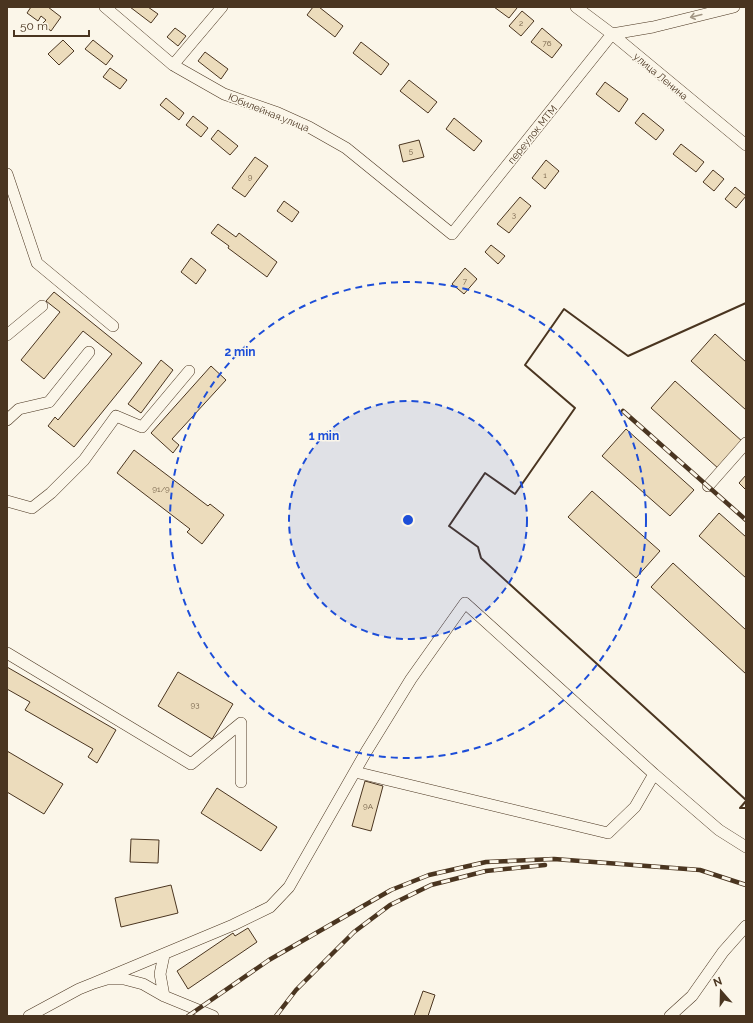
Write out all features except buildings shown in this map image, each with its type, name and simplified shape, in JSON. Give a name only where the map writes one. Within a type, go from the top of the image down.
[{"type":"street","name":"Юбилейная улица","points":[[105,7],[173,65],[224,94],[278,113],[309,127],[346,148],[452,234]]},
{"type":"street","points":[[173,65],[222,7]]},
{"type":"street","name":"улица Ленина","points":[[576,7],[612,34],[746,145]]},
{"type":"street","points":[[612,34],[653,27],[734,7]]},
{"type":"street","name":"переулок МТМ","points":[[452,234],[612,34]]},
{"type":"street","points":[[7,174],[37,263],[113,326]]},
{"type":"street","points":[[7,335],[42,306]]},
{"type":"street","points":[[7,420],[19,410],[49,402],[89,352]]},
{"type":"street","points":[[7,501],[32,508],[51,493],[84,460],[116,416],[142,427],[189,370]]},
{"type":"street","points":[[708,486],[746,443]]},
{"type":"street","points":[[29,1016],[79,989],[164,955],[270,907],[289,887],[411,678],[465,603],[654,774],[719,830],[746,846]]},
{"type":"street","points":[[7,653],[190,764],[241,723],[241,782]]},
{"type":"street","points":[[355,772],[608,833],[635,807],[654,774]]},
{"type":"street","points":[[670,1016],[692,996],[723,952],[746,926]]},
{"type":"street","points":[[164,955],[160,974],[164,996]]},
{"type":"street","points":[[94,983],[107,979],[124,979],[143,984],[196,1013],[213,1016]]},
{"type":"railway","points":[[623,411],[746,520]]},
{"type":"railway","points":[[188,1016],[269,960],[391,890],[429,875],[486,862],[554,859],[700,870],[746,885]]},
{"type":"railway","points":[[276,1016],[296,990],[354,932],[390,905],[431,885],[486,871],[545,865]]},
{"type":"wall","points":[[746,303],[628,356],[564,309],[525,365],[575,408],[515,494],[485,473],[449,526],[478,547],[481,558],[746,800]]},
{"type":"wall","points":[[746,801],[740,808],[746,808]]}]
